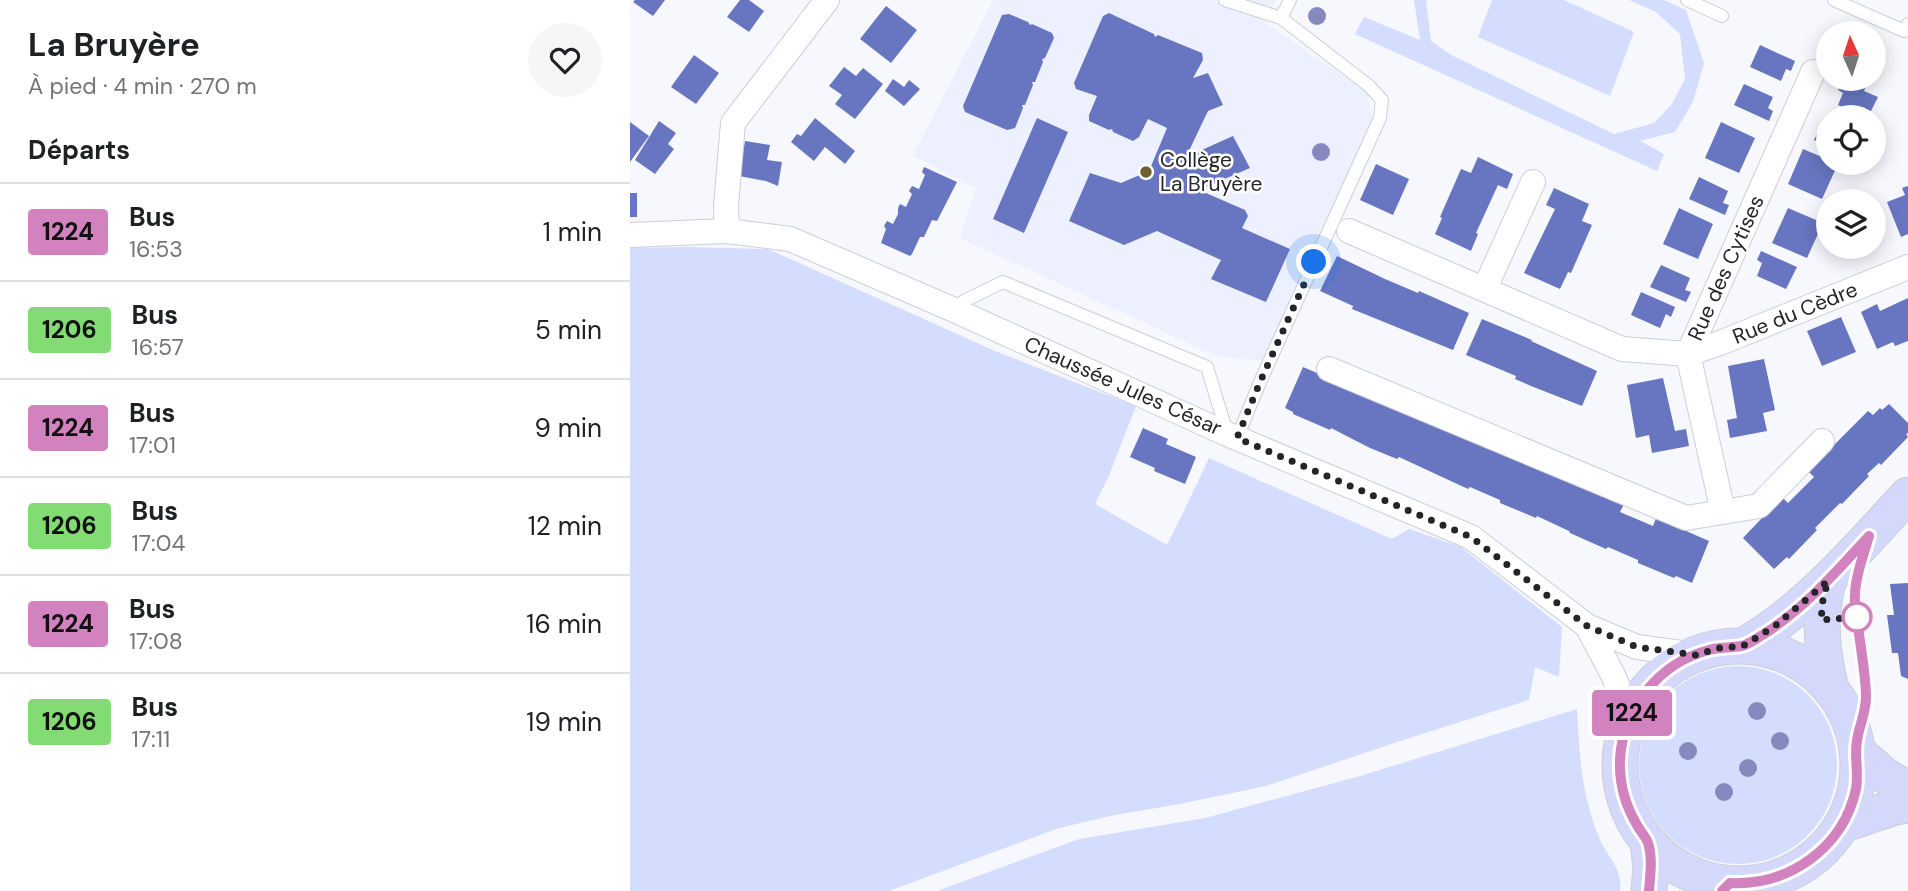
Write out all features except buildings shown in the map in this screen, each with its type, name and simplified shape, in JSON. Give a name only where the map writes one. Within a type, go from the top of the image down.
[{"type":"main road","points":[[1743,646],[1775,626],[1828,581],[1908,495]]},
{"type":"main road","points":[[1828,581],[1821,629],[1831,690]]},
{"type":"main road","points":[[1743,646],[1768,650],[1792,659],[1813,672],[1831,690],[1847,715],[1856,747],[1858,770],[1850,807],[1842,825],[1821,851],[1793,871],[1761,882],[1726,887],[1683,870],[1648,842],[1626,803],[1620,774],[1622,744],[1630,716],[1638,702],[1657,679],[1682,661],[1719,648],[1743,646]]},
{"type":"main road","points":[[1856,747],[1884,775],[1908,789]]},
{"type":"main road","points":[[1842,825],[1908,805]]},
{"type":"main road","points":[[1648,842],[1651,867],[1649,891]]},
{"type":"street","points":[[727,231],[726,206],[733,123],[827,0]]},
{"type":"street","name":"Rue des Cytises","points":[[1723,512],[1688,354],[1813,72]]},
{"type":"street","points":[[1485,288],[1533,182]]},
{"type":"street","name":"Chaussée Jules César","points":[[630,235],[727,231],[790,239],[1232,436],[1471,537],[1587,626],[1637,647],[1696,655]]},
{"type":"street","name":"Rue du Cèdre","points":[[1349,231],[1622,349],[1688,354],[1908,267]]},
{"type":"street","points":[[1329,369],[1686,518],[1759,506],[1822,441]]},
{"type":"street","name":"Chaussée Jules César","points":[[1587,626],[1613,675],[1630,716]]},
{"type":"lane","points":[[1225,0],[1281,18],[1368,85],[1382,100],[1380,118],[1266,370],[1232,436]]},
{"type":"lane","points":[[1281,18],[1290,0]]},
{"type":"lane","points":[[1687,0],[1722,16]]},
{"type":"lane","points":[[1834,0],[1904,31],[1908,24]]},
{"type":"lane","points":[[952,309],[1003,282],[1207,367],[1232,436]]},
{"type":"lane","points":[[1856,747],[1866,696],[1854,596],[1869,536]]},
{"type":"shaded area","name":"Collège La Bruyère","points":[[993,0],[1275,0],[1265,23],[1367,92],[1373,118],[1263,361],[1217,356],[960,238],[976,188],[913,156]]},
{"type":"shaded area","points":[[1414,0],[1426,0],[1431,41],[1451,55],[1614,134],[1654,123],[1672,104],[1685,79],[1680,34],[1656,12],[1629,0],[1664,0],[1686,10],[1704,63],[1693,102],[1675,132],[1640,141],[1664,154],[1657,171],[1355,34],[1364,17],[1420,40]]},
{"type":"shaded area","points":[[1492,0],[1564,0],[1634,32],[1610,96],[1478,37]]},
{"type":"shaded area","points":[[630,248],[768,249],[995,351],[1136,406],[1095,504],[1167,545],[1209,458],[1392,539],[1409,529],[1461,547],[1562,627],[1559,677],[1535,667],[1529,700],[1266,786],[1059,828],[889,891],[630,891]]},
{"type":"shaded area","points":[[1738,666],[1776,674],[1808,695],[1829,727],[1837,765],[1829,803],[1808,835],[1776,856],[1738,864],[1700,856],[1668,835],[1647,803],[1639,765],[1647,727],[1668,695],[1700,674]]},
{"type":"shaded area","points":[[1577,709],[1580,761],[1587,799],[1599,838],[1617,871],[1620,891],[937,891],[1079,839],[1205,818],[1360,776]]},
{"type":"bus line","name":"1224","points":[[1649,891],[1651,867],[1648,842],[1626,803],[1620,774],[1625,730],[1638,702],[1657,679],[1682,661],[1707,650],[1743,646],[1763,635],[1828,581],[1869,536],[1854,596],[1866,703],[1856,743],[1858,770],[1850,807],[1842,825],[1821,851],[1808,862],[1793,871],[1761,882],[1730,883],[1722,891]]},
{"type":"place","name":"Collège La Bruyère","points":[[1146,172]]},
{"type":"route","points":[[1314,262],[1237,438],[1471,537],[1587,626],[1637,647],[1696,655],[1707,650],[1743,646],[1763,635],[1796,610],[1828,581],[1821,620],[1857,617]]}]
